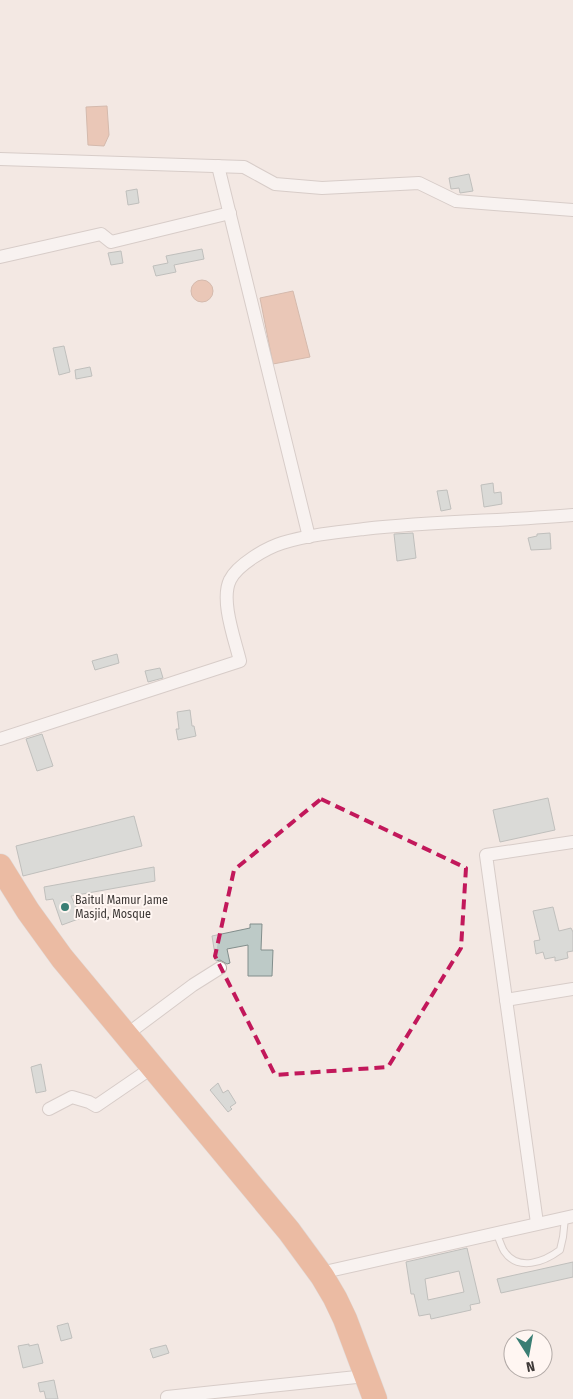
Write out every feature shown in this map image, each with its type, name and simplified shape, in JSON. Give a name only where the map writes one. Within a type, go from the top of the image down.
[{"type":"highway","points":[[0,866],[10,885],[45,936],[289,1231],[320,1273],[345,1319],[375,1399]]},
{"type":"street","points":[[0,159],[244,167],[275,184],[322,188],[419,183],[456,201],[573,210]]},
{"type":"street","points":[[218,166],[309,537]]},
{"type":"street","points":[[0,257],[101,234],[111,242],[230,213]]},
{"type":"street","points":[[0,740],[240,661],[228,610],[227,587],[237,570],[264,551],[281,544],[309,537],[402,525],[573,515]]},
{"type":"street","points":[[537,1223],[486,854],[573,842]]},
{"type":"street","points":[[126,1035],[193,985],[220,968]]},
{"type":"street","points":[[506,1000],[573,989]]},
{"type":"street","points":[[49,1109],[72,1097],[96,1106],[153,1067]]},
{"type":"street","points":[[320,1273],[569,1217]]},
{"type":"street","points":[[167,1396],[366,1376]]},
{"type":"lane","points":[[496,1232],[504,1252],[516,1260],[531,1264],[548,1259],[560,1250],[569,1217]]},
{"type":"highlighted area","points":[[321,799],[466,868],[461,948],[388,1067],[275,1075],[215,956],[234,870]]},
{"type":"shaded area","points":[[107,106],[109,135],[104,146],[88,145],[86,107]]},
{"type":"shaded area","points":[[202,280],[210,283],[213,291],[210,299],[202,302],[194,299],[191,291],[194,283]]},
{"type":"shaded area","points":[[293,291],[310,357],[273,364],[260,298]]},
{"type":"building","points":[[469,174],[473,191],[460,193],[459,188],[451,189],[449,178]]},
{"type":"building","points":[[137,189],[139,203],[128,205],[126,191]]},
{"type":"building","points":[[202,249],[204,259],[174,265],[176,272],[156,276],[153,266],[168,263],[166,256]]},
{"type":"building","points":[[121,251],[123,263],[111,265],[108,253]]},
{"type":"building","points":[[64,346],[70,372],[59,375],[53,348]]},
{"type":"building","points":[[90,367],[92,376],[76,379],[75,370]]},
{"type":"building","points":[[493,483],[494,493],[501,492],[502,504],[484,507],[481,485]]},
{"type":"building","points":[[447,490],[451,509],[441,511],[437,491]]},
{"type":"building","points":[[413,533],[416,558],[397,561],[394,534]]},
{"type":"building","points":[[550,533],[551,549],[531,550],[528,538],[537,536],[537,534]]},
{"type":"building","points":[[117,654],[119,663],[95,670],[92,661]]},
{"type":"building","points":[[160,668],[163,678],[148,682],[145,671]]},
{"type":"building","points":[[190,710],[192,726],[194,726],[196,736],[178,740],[176,729],[179,729],[177,712]]},
{"type":"building","points":[[42,734],[53,766],[37,771],[26,739]]},
{"type":"building","points":[[548,798],[555,830],[500,842],[493,810]]},
{"type":"building","points":[[134,816],[142,846],[23,876],[16,846]]},
{"type":"building","points":[[154,867],[155,881],[71,896],[81,918],[62,925],[53,899],[46,900],[44,887]]},
{"type":"building","points":[[553,907],[559,931],[571,928],[573,932],[573,951],[567,952],[568,958],[555,961],[555,957],[545,959],[543,952],[536,954],[534,941],[540,940],[533,911]]},
{"type":"building","points":[[250,924],[262,924],[261,950],[273,950],[272,976],[248,976],[248,945],[227,949],[230,963],[227,964],[220,960],[216,961],[212,936],[250,928]]},
{"type":"building","points":[[41,1064],[46,1091],[36,1093],[31,1067]]},
{"type":"building","points":[[218,1083],[223,1093],[228,1090],[236,1103],[230,1107],[232,1109],[228,1112],[210,1090]]},
{"type":"building","points":[[467,1248],[480,1303],[470,1305],[471,1310],[431,1319],[430,1314],[419,1316],[414,1294],[411,1294],[406,1262]],"holes":[[[459,1271],[464,1292],[428,1300],[425,1279]]]},
{"type":"building","points":[[573,1262],[573,1277],[501,1293],[497,1279]]},
{"type":"building","points":[[68,1323],[72,1338],[61,1341],[57,1326]]},
{"type":"building","points":[[29,1344],[29,1346],[38,1344],[43,1363],[23,1368],[18,1346]]},
{"type":"building","points":[[166,1345],[169,1353],[153,1358],[150,1349]]},
{"type":"building","points":[[54,1380],[58,1399],[46,1399],[44,1391],[40,1392],[38,1383]]},
{"type":"place","name":"Baitul Mamur Jame Masjid, Mosque","points":[[65,907]]}]
